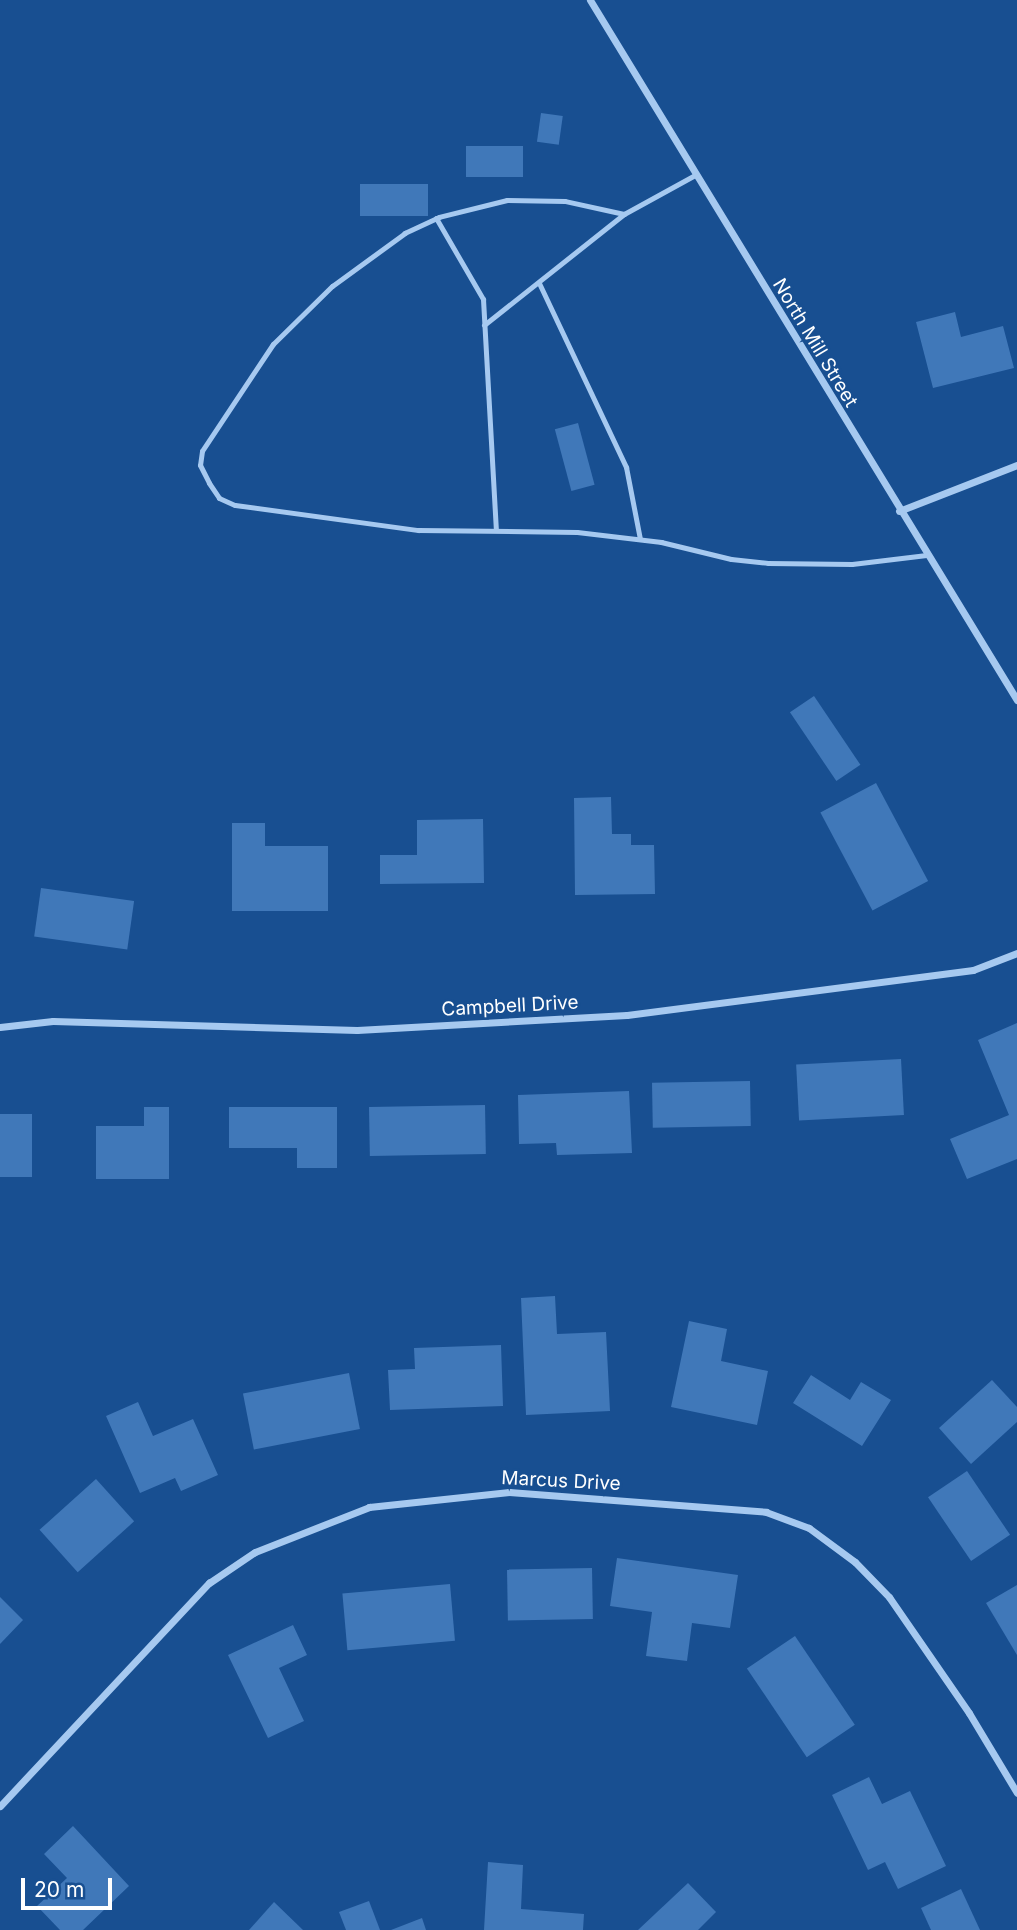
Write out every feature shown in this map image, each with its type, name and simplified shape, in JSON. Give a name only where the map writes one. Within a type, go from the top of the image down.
[{"type":"street","name":"North Mill Street","points":[[590,0],[899,511],[1017,700]]},
{"type":"street","points":[[899,511],[1017,464]]},
{"type":"street","name":"Campbell Drive","points":[[0,1027],[52,1021],[357,1030],[627,1015],[973,970],[1017,953]]},
{"type":"street","name":"Marcus Drive","points":[[0,1806],[209,1583],[255,1552],[369,1507],[509,1492],[766,1512],[808,1528],[855,1562],[889,1597],[969,1713],[1017,1793]]},
{"type":"lane","points":[[484,326],[624,214],[695,176]]},
{"type":"lane","points":[[624,214],[565,201],[508,200],[436,218],[405,233],[332,286],[273,344],[211,432],[200,466],[219,498],[235,505],[418,530],[496,530],[640,539],[768,563],[852,564],[926,555]]},
{"type":"lane","points":[[436,218],[472,273],[483,299],[496,530]]},
{"type":"lane","points":[[539,283],[626,467],[640,539]]},
{"type":"building","points":[[541,113],[563,116],[559,145],[537,142]]},
{"type":"building","points":[[466,146],[523,146],[523,177],[466,177]]},
{"type":"building","points":[[360,184],[428,184],[428,216],[360,216]]},
{"type":"building","points":[[955,312],[961,337],[1003,326],[1014,368],[933,388],[916,322]]},
{"type":"building","points":[[578,423],[595,485],[571,491],[555,429]]},
{"type":"building","points":[[814,696],[860,765],[836,781],[790,712]]},
{"type":"building","points":[[876,783],[928,881],[872,911],[820,813]]},
{"type":"building","points":[[611,797],[612,834],[631,834],[631,845],[654,845],[655,894],[575,895],[574,798]]},
{"type":"building","points":[[483,819],[484,883],[380,884],[380,855],[417,855],[417,820]]},
{"type":"building","points":[[232,823],[265,823],[265,846],[328,846],[328,911],[232,911]]},
{"type":"building","points":[[41,888],[134,901],[127,950],[34,937]]},
{"type":"building","points":[[1017,1023],[1017,1159],[967,1179],[950,1139],[1009,1115],[978,1040]]},
{"type":"building","points":[[901,1059],[904,1115],[799,1120],[796,1064]]},
{"type":"building","points":[[750,1081],[751,1126],[653,1128],[652,1083]]},
{"type":"building","points":[[629,1091],[632,1153],[557,1155],[556,1143],[519,1144],[518,1095]]},
{"type":"building","points":[[485,1105],[486,1154],[370,1156],[369,1107]]},
{"type":"building","points":[[144,1107],[169,1107],[169,1179],[96,1179],[96,1126],[144,1126]]},
{"type":"building","points":[[229,1107],[337,1107],[337,1168],[297,1168],[297,1148],[229,1148]]},
{"type":"building","points":[[0,1114],[32,1114],[32,1177],[0,1177]]},
{"type":"building","points":[[555,1296],[557,1334],[606,1332],[610,1411],[526,1415],[521,1298]]},
{"type":"building","points":[[689,1321],[727,1329],[721,1361],[768,1371],[757,1425],[671,1407]]},
{"type":"building","points":[[501,1345],[503,1406],[390,1410],[388,1370],[415,1369],[414,1348]]},
{"type":"building","points":[[349,1373],[360,1429],[254,1450],[243,1394]]},
{"type":"building","points":[[811,1375],[850,1400],[861,1382],[891,1400],[862,1446],[793,1403]]},
{"type":"building","points":[[992,1380],[1017,1407],[1017,1422],[971,1464],[939,1428]]},
{"type":"building","points":[[138,1402],[153,1436],[193,1419],[218,1475],[181,1491],[175,1478],[140,1493],[106,1416]]},
{"type":"building","points":[[967,1471],[1010,1535],[971,1561],[928,1497]]},
{"type":"building","points":[[96,1479],[134,1521],[78,1572],[40,1530]]},
{"type":"building","points":[[617,1558],[738,1575],[730,1628],[692,1623],[687,1661],[646,1656],[652,1612],[610,1606]]},
{"type":"building","points":[[592,1568],[593,1619],[508,1620],[507,1569]]},
{"type":"building","points":[[450,1584],[455,1641],[347,1650],[342,1593]]},
{"type":"building","points":[[1017,1585],[1017,1655],[986,1603]]},
{"type":"building","points":[[0,1597],[23,1620],[0,1644]]},
{"type":"building","points":[[293,1625],[307,1655],[279,1668],[304,1721],[268,1738],[228,1655]]},
{"type":"building","points":[[795,1636],[855,1725],[807,1757],[747,1668]]},
{"type":"building","points":[[869,1777],[882,1804],[910,1791],[946,1866],[898,1889],[885,1862],[868,1870],[832,1795]]},
{"type":"building","points":[[73,1826],[129,1886],[83,1930],[60,1930],[37,1906],[67,1878],[44,1854]]},
{"type":"building","points":[[488,1862],[523,1865],[521,1909],[584,1914],[583,1930],[484,1930]]},
{"type":"building","points":[[688,1883],[716,1912],[698,1930],[638,1930]]},
{"type":"building","points":[[961,1889],[980,1930],[931,1930],[921,1908]]},
{"type":"building","points":[[369,1901],[380,1930],[346,1930],[339,1912]]},
{"type":"building","points":[[274,1902],[303,1930],[249,1930]]},
{"type":"building","points":[[422,1918],[426,1930],[391,1930]]}]
